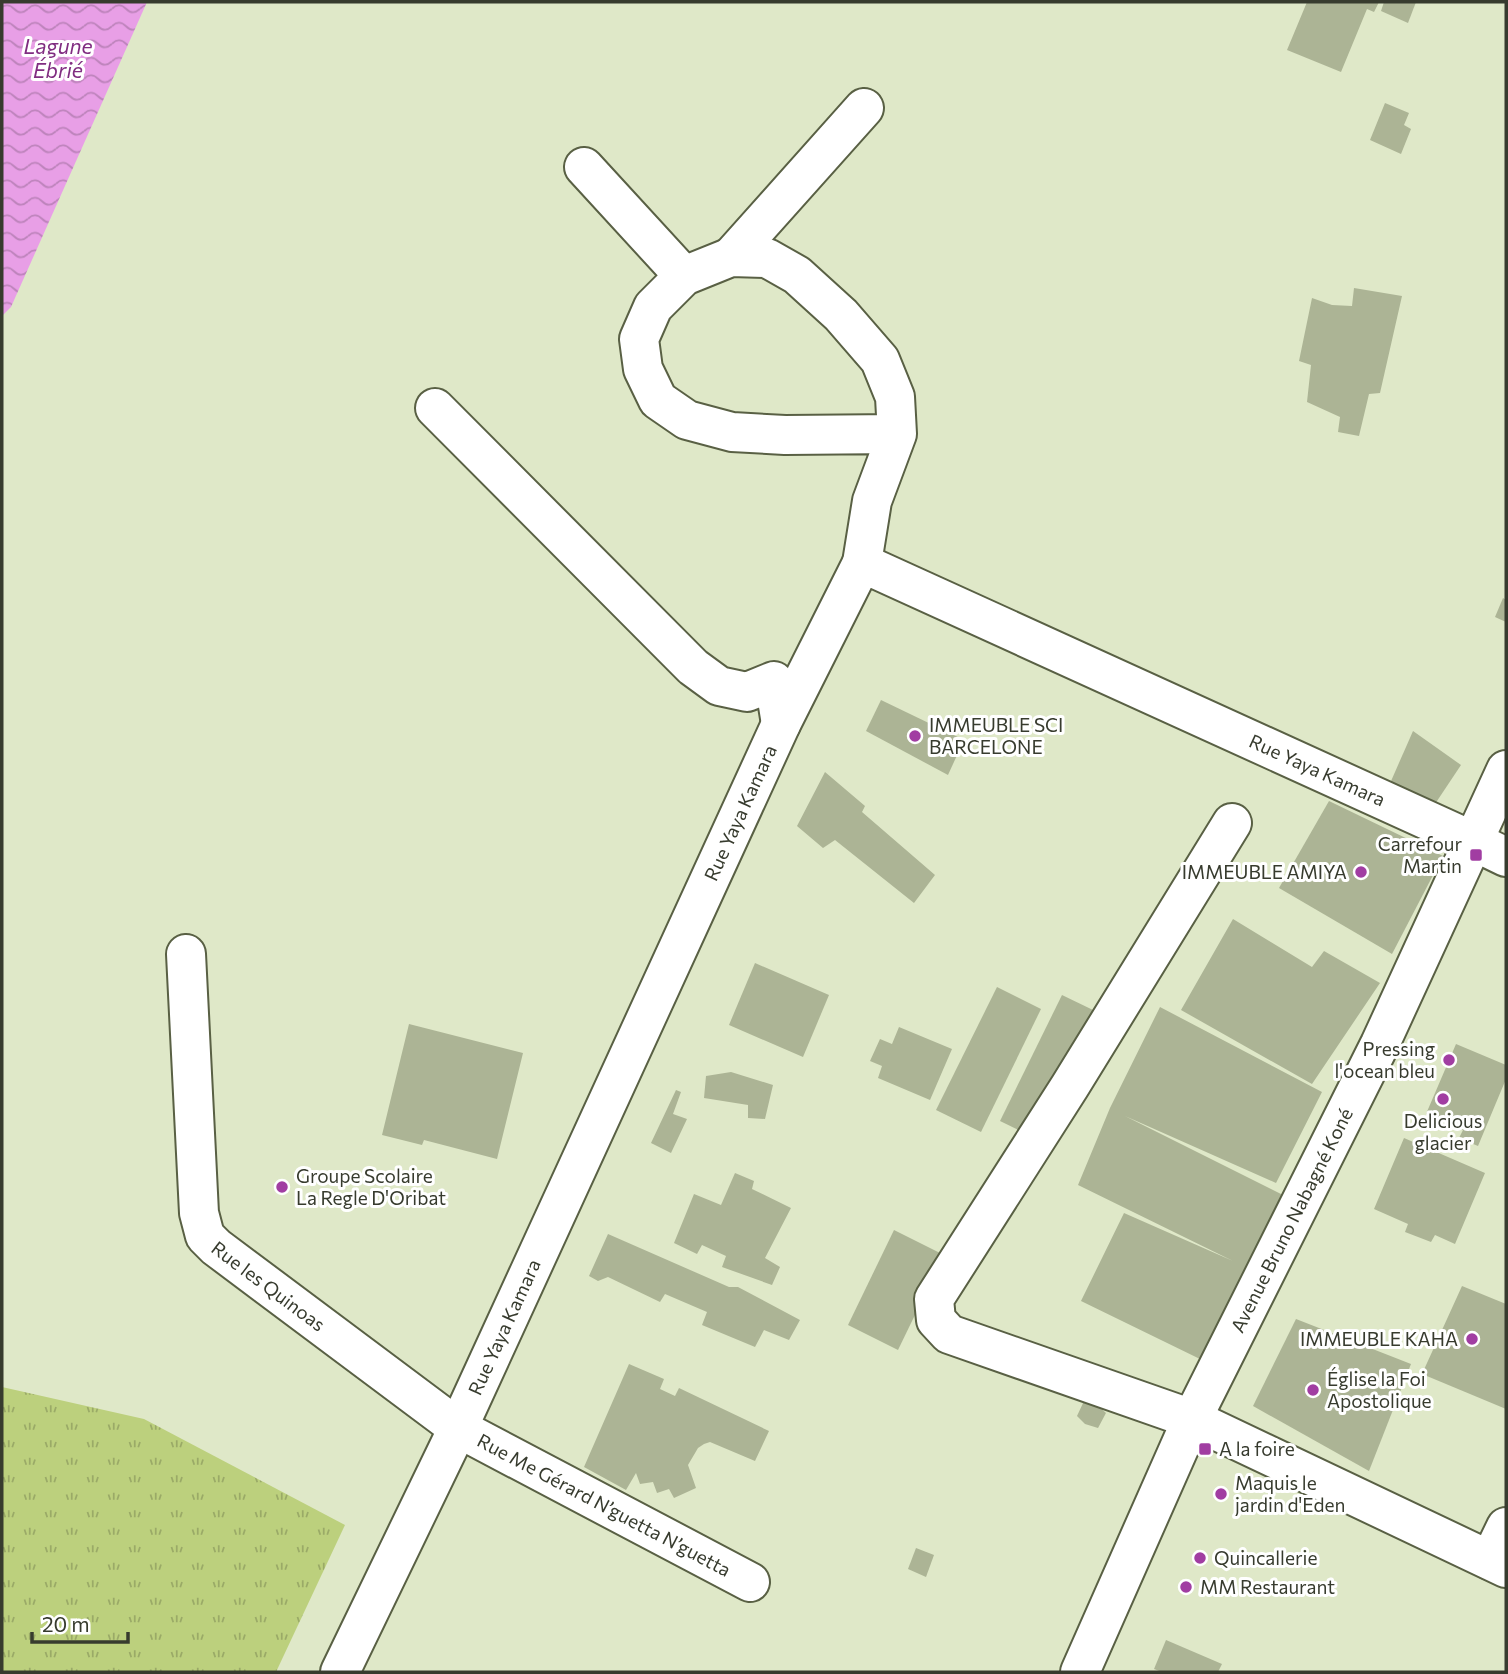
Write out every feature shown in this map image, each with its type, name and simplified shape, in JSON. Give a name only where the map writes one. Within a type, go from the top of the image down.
[{"type":"street","points":[[731,257],[864,108]]},
{"type":"street","points":[[584,167],[684,276]]},
{"type":"street","points":[[862,563],[873,501],[897,434],[895,397],[880,360],[841,315],[797,275],[767,258],[731,257],[684,276],[653,307],[639,339],[643,369],[658,400],[687,420],[732,432],[785,435],[897,434]]},
{"type":"street","points":[[435,408],[693,667],[719,686],[747,692],[774,681],[781,724]]},
{"type":"street","name":"Rue Yaya Kamara","points":[[341,1672],[458,1428],[781,724],[862,563],[1490,849]]},
{"type":"street","name":"Avenue Bruno Nabagné Koné","points":[[1080,1672],[1192,1419],[1380,1044],[1490,849],[1506,770]]},
{"type":"street","points":[[1232,823],[1070,1086],[934,1299],[936,1320],[949,1334],[1192,1419],[1501,1552]]},
{"type":"street","name":"Rue les Quinoas","points":[[186,954],[199,1213],[205,1236],[216,1247],[458,1428]]},
{"type":"street","name":"Rue Me Gérard N’guetta N’guetta","points":[[458,1428],[750,1582]]},
{"type":"green space","points":[[2,1387],[144,1419],[345,1525],[276,1672],[2,1672]]},
{"type":"water","name":"Lagune Ébrié","points":[[2,2],[147,2],[11,307],[2,316]]},
{"type":"building","points":[[1307,2],[1379,2],[1374,12],[1367,9],[1341,72],[1287,50]]},
{"type":"building","points":[[1384,2],[1416,2],[1408,23],[1381,11]]},
{"type":"building","points":[[1385,103],[1409,113],[1404,125],[1411,129],[1401,154],[1370,140]]},
{"type":"building","points":[[1354,288],[1402,296],[1380,393],[1369,394],[1359,436],[1338,432],[1340,417],[1307,402],[1311,365],[1299,361],[1312,298],[1332,305],[1352,306]]},
{"type":"building","points":[[1503,598],[1506,600],[1506,622],[1495,617]]},
{"type":"building","name":"IMMEUBLE SCI BARCELONE","points":[[881,700],[964,740],[948,775],[866,731]]},
{"type":"building","points":[[1413,731],[1461,765],[1431,810],[1388,788]]},
{"type":"building","points":[[825,772],[865,806],[862,812],[935,875],[914,903],[835,840],[823,848],[797,826]]},
{"type":"building","name":"IMMEUBLE AMIYA","points":[[1329,801],[1443,856],[1392,954],[1279,888]]},
{"type":"building","points":[[1233,919],[1312,967],[1324,951],[1380,983],[1312,1084],[1181,1010]]},
{"type":"building","points":[[755,963],[829,995],[803,1057],[729,1025]]},
{"type":"building","points":[[997,987],[1041,1009],[981,1132],[936,1110]]},
{"type":"building","points":[[1062,995],[1093,1010],[1031,1136],[1000,1121]]},
{"type":"building","points":[[1160,1007],[1322,1092],[1276,1183],[1125,1116],[1289,1198],[1202,1360],[1081,1301],[1124,1213],[1233,1261],[1078,1185],[1110,1108]]},
{"type":"building","points":[[409,1024],[523,1053],[497,1159],[424,1140],[422,1145],[382,1135]]},
{"type":"building","points":[[899,1027],[952,1049],[930,1100],[878,1078],[882,1066],[870,1061],[880,1039],[892,1044]]},
{"type":"building","points":[[1456,1044],[1506,1065],[1506,1079],[1478,1146],[1459,1138],[1463,1130],[1426,1114]]},
{"type":"building","points":[[731,1072],[773,1085],[765,1119],[748,1118],[748,1105],[704,1098],[706,1076]]},
{"type":"building","points":[[676,1090],[681,1092],[673,1114],[687,1119],[671,1153],[651,1143]]},
{"type":"building","points":[[1404,1138],[1485,1173],[1455,1244],[1435,1235],[1431,1242],[1405,1232],[1408,1224],[1374,1209]]},
{"type":"building","points":[[735,1173],[754,1181],[752,1189],[791,1208],[765,1258],[780,1267],[772,1285],[722,1267],[726,1256],[702,1245],[697,1254],[674,1243],[694,1194],[721,1205]]},
{"type":"building","points":[[894,1230],[944,1255],[898,1350],[848,1325]]},
{"type":"building","points":[[608,1234],[729,1287],[738,1287],[800,1320],[789,1340],[764,1330],[755,1347],[702,1325],[707,1312],[665,1294],[660,1302],[608,1277],[598,1281],[589,1276]]},
{"type":"building","name":"IMMEUBLE KAHA","points":[[1462,1286],[1506,1304],[1506,1409],[1422,1374]]},
{"type":"building","points":[[1296,1319],[1411,1364],[1369,1471],[1253,1406]]},
{"type":"building","points":[[629,1364],[664,1379],[660,1389],[675,1396],[679,1388],[769,1431],[755,1461],[710,1442],[704,1444],[698,1448],[688,1465],[696,1488],[674,1498],[669,1489],[657,1493],[653,1482],[640,1484],[636,1473],[626,1490],[584,1467]]},
{"type":"building","points":[[1084,1401],[1097,1405],[1106,1413],[1098,1428],[1085,1424],[1077,1416]]},
{"type":"building","points":[[916,1548],[934,1555],[926,1577],[908,1569]]},
{"type":"building","points":[[1166,1640],[1222,1664],[1218,1672],[1162,1672],[1154,1669]]},
{"type":"place","name":"IMMEUBLE SCI BARCELONE","points":[[915,736]]},
{"type":"place","name":"Carrefour Martin","points":[[1476,855]]},
{"type":"place","name":"IMMEUBLE AMIYA","points":[[1361,872]]},
{"type":"place","name":"Pressing l'ocean bleu","points":[[1449,1060]]},
{"type":"place","name":"Delicious glacier","points":[[1443,1099]]},
{"type":"place","name":"Groupe Scolaire La Regle D'Oribat","points":[[282,1187]]},
{"type":"place","name":"IMMEUBLE KAHA","points":[[1472,1339]]},
{"type":"place","name":"Église la Foi Apostolique","points":[[1313,1390]]},
{"type":"place","name":"A la foire","points":[[1205,1449]]},
{"type":"place","name":"Maquis le jardin d'Eden","points":[[1221,1494]]},
{"type":"place","name":"Quincallerie","points":[[1200,1558]]},
{"type":"place","name":"MM Restaurant","points":[[1186,1587]]}]
